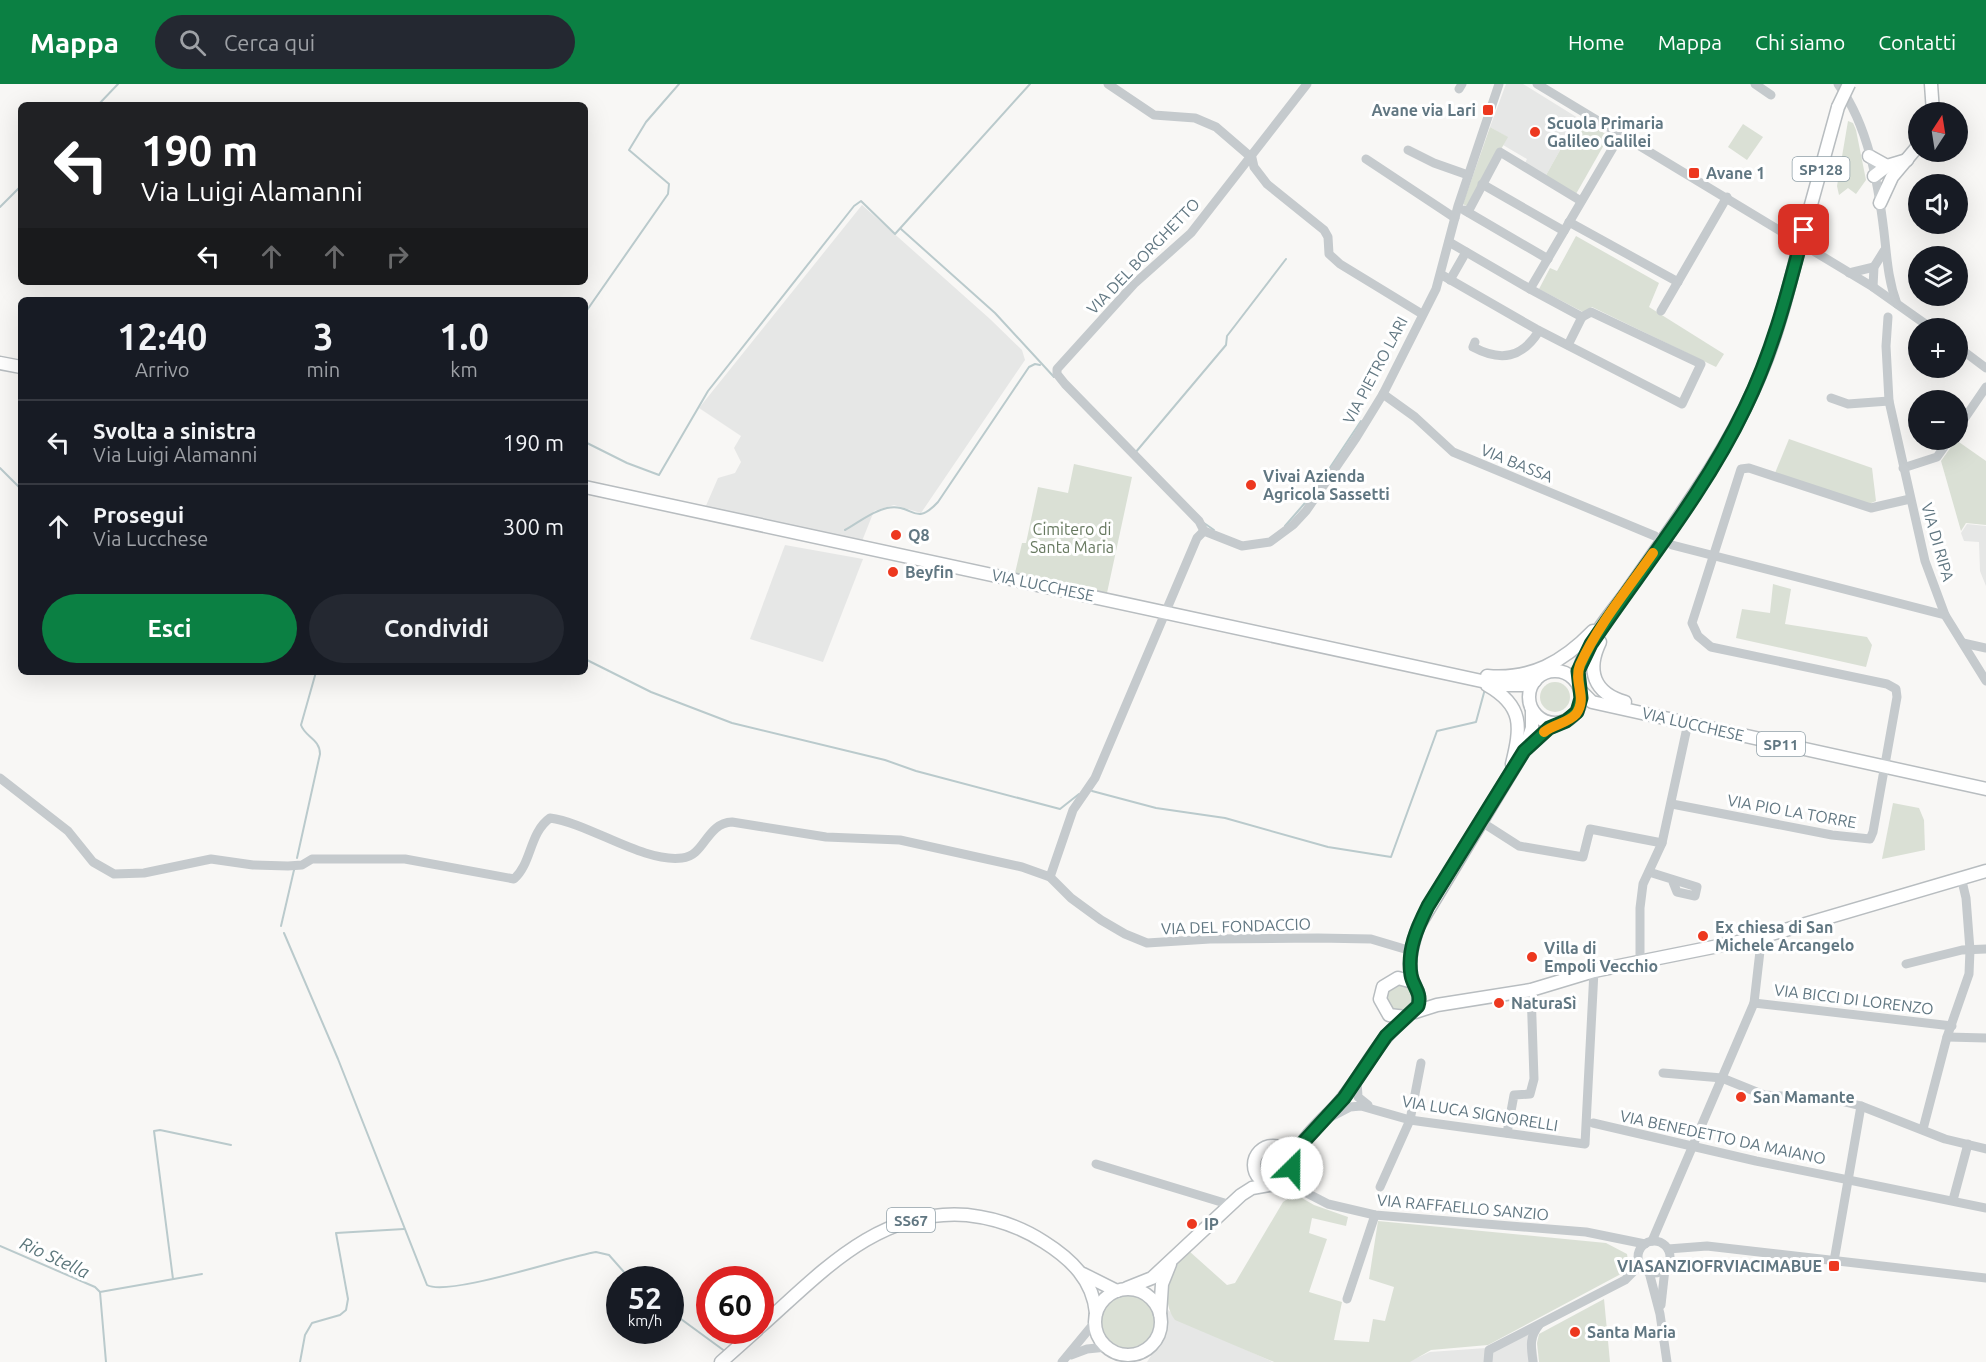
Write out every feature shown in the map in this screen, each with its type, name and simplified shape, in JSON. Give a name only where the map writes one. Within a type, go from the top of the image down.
[{"type":"main road","name":"SP128","points":[[1579,687],[1578,671],[1591,644],[1686,506],[1738,422],[1770,349],[1838,107],[1849,84]]},
{"type":"main road","points":[[1931,84],[1932,102]]},
{"type":"main road","points":[[1869,156],[1889,171]]},
{"type":"main road","points":[[1874,176],[1889,171],[1908,160]]},
{"type":"main road","points":[[1880,203],[1889,171]]},
{"type":"main road","points":[[0,363],[18,366]]},
{"type":"main road","name":"VIA LUCCHESE","points":[[588,487],[1500,685],[1516,692],[1531,706],[1540,719],[1559,723]]},
{"type":"main road","name":"SP128","points":[[1435,670],[1513,676],[1548,667],[1578,646],[1617,606]]},
{"type":"main road","name":"SP128","points":[[1617,606],[1592,664],[1599,687],[1614,699],[1647,707],[1688,723]]},
{"type":"main road","name":"SP128","points":[[1558,671],[1591,644]]},
{"type":"main road","name":"VIA LUCCHESE","points":[[1500,685],[1522,686],[1535,681],[1545,673],[1558,671],[1570,675],[1592,702],[1986,789]]},
{"type":"main road","points":[[1462,676],[1496,690],[1508,700],[1515,711],[1518,737],[1509,774]]},
{"type":"main road","points":[[1375,1050],[1383,1027],[1381,1005],[1383,987],[1402,967],[1428,906],[1524,751],[1532,728],[1531,687],[1535,681]]},
{"type":"main road","points":[[1524,751],[1549,728],[1572,717],[1577,712],[1579,687]]},
{"type":"main road","points":[[1381,1005],[1389,1015],[1410,1014],[1437,1005],[1531,990],[1594,972],[1758,938],[1986,871]]},
{"type":"main road","points":[[1095,1318],[1102,1302],[1120,1290],[1152,1278],[1241,1196],[1252,1188],[1276,1184],[1287,1178],[1295,1152],[1306,1137],[1321,1123],[1357,1080],[1375,1050],[1392,1029],[1410,1014],[1420,1000],[1413,982],[1410,947]]},
{"type":"main road","points":[[1393,979],[1403,978],[1413,982]]},
{"type":"main road","points":[[1241,1196],[1260,1151],[1276,1146],[1289,1146],[1306,1137]]},
{"type":"main road","points":[[1276,1146],[1287,1152],[1292,1166]]},
{"type":"main road","points":[[1254,1166],[1263,1181],[1276,1184]]},
{"type":"main road","name":"SS67","points":[[774,1315],[855,1245],[888,1227],[925,1217],[973,1216],[1013,1226],[1046,1243],[1081,1273],[1120,1290],[1136,1290],[1148,1296],[1160,1315]]},
{"type":"main road","points":[[1142,1362],[1146,1349],[1158,1334],[1162,1284],[1172,1260]]},
{"type":"main road","name":"SS67","points":[[1081,1273],[1093,1294],[1095,1318],[1101,1340],[1109,1348]]},
{"type":"main road","points":[[726,1358],[742,1344]]},
{"type":"main road","points":[[1109,1348],[1128,1354],[1146,1349]]},
{"type":"main road","points":[[1109,1348],[1120,1362]]},
{"type":"street","points":[[1108,84],[1154,115],[1185,117],[1207,123],[1252,158],[1254,167],[1267,184],[1324,230],[1328,237],[1329,254],[1422,314]]},
{"type":"street","name":"VIA DEL BORGHETTO","points":[[1204,531],[1199,521],[1065,384],[1057,374],[1057,369],[1134,284],[1191,233],[1252,158],[1289,105],[1307,84]]},
{"type":"street","name":"VIA PIETRO LARI","points":[[1204,531],[1242,546],[1262,545],[1280,536],[1293,525],[1320,491],[1383,394],[1422,314],[1446,278],[1449,242],[1458,206],[1499,84]]},
{"type":"street","points":[[1537,84],[1727,197],[1873,287],[1917,318]]},
{"type":"street","points":[[1755,84],[1771,95]]},
{"type":"street","points":[[1838,84],[1857,114],[1869,156],[1880,203],[1888,277],[1897,304]]},
{"type":"street","points":[[1530,289],[1621,134]]},
{"type":"street","points":[[1408,150],[1434,163],[1468,175]]},
{"type":"street","points":[[1468,212],[1500,152],[1581,201]]},
{"type":"street","points":[[1366,159],[1455,218]]},
{"type":"street","points":[[1482,184],[1678,282]]},
{"type":"street","points":[[1661,311],[1727,197]]},
{"type":"street","points":[[1458,206],[1548,259]]},
{"type":"street","points":[[1449,242],[1582,317]]},
{"type":"street","points":[[1873,287],[1874,267],[1885,248]]},
{"type":"street","points":[[1466,252],[1446,278],[1539,331],[1682,404],[1701,364],[1591,312],[1582,317],[1568,345]]},
{"type":"street","points":[[1848,273],[1874,267]]},
{"type":"street","points":[[1873,287],[1888,277]]},
{"type":"street","name":"VIA DI RIPA","points":[[1888,317],[1886,346],[1889,401],[1925,561],[1945,615],[1986,681]]},
{"type":"street","points":[[1474,342],[1473,347],[1488,355],[1508,355],[1526,349],[1539,331]]},
{"type":"street","points":[[1968,354],[1986,368]]},
{"type":"street","points":[[1968,413],[1986,387]]},
{"type":"street","name":"VIA BASSA","points":[[1383,394],[1415,417],[1453,452],[1655,536]]},
{"type":"street","points":[[1831,399],[1848,404],[1889,401]]},
{"type":"street","points":[[1903,468],[1937,457],[1942,450]]},
{"type":"street","points":[[1712,556],[1741,469],[1749,468],[1871,508],[1910,499]]},
{"type":"street","points":[[0,778],[68,831],[93,862],[114,874],[144,873],[211,859],[253,865],[288,866],[302,864],[312,859],[405,859],[514,879],[537,833],[550,818],[561,820],[608,840],[676,859],[692,855],[712,830],[724,822],[732,822],[816,836],[900,840],[997,860],[1050,877],[1073,810],[1095,778],[1193,545],[1204,531]]},
{"type":"street","points":[[1672,545],[1945,615]]},
{"type":"street","name":"VIA PIO LA TORRE","points":[[1672,804],[1832,835],[1870,839],[1897,698],[1896,689],[1887,684],[1704,643],[1694,631],[1692,623],[1712,556]]},
{"type":"street","points":[[1962,643],[1986,648]]},
{"type":"street","points":[[1640,962],[1640,908],[1643,884],[1662,843],[1688,723]]},
{"type":"street","points":[[1480,821],[1519,846],[1583,856],[1590,829],[1662,843]]},
{"type":"street","points":[[1649,872],[1673,882]]},
{"type":"street","name":"VIA DEL FONDACCIO","points":[[1050,877],[1071,898],[1101,920],[1147,943],[1239,938],[1318,938],[1371,939],[1410,947]]},
{"type":"street","points":[[1923,1129],[1947,1037],[1969,974],[1971,950],[1966,898],[1961,877]]},
{"type":"street","points":[[1488,1362],[1489,1350],[1625,1280],[1639,1261],[1648,1243],[1661,1226],[1691,1145],[1754,1003],[1760,951],[1758,938]]},
{"type":"street","points":[[1906,964],[1971,950],[1986,950]]},
{"type":"street","name":"VIA LUCA SIGNORELLI","points":[[1370,1107],[1410,1120],[1585,1144],[1594,972]]},
{"type":"street","points":[[1507,1133],[1514,1095],[1530,1094],[1534,1079],[1531,990]]},
{"type":"street","name":"VIA BICCI DI LORENZO","points":[[1754,1003],[1952,1026]]},
{"type":"street","name":"VIA BICCI DI LORENZO","points":[[1947,1037],[1986,1038]]},
{"type":"street","points":[[1380,1187],[1410,1120],[1422,1064]]},
{"type":"street","points":[[1663,1073],[1722,1078],[1764,1095],[1833,1099],[1862,1106],[1986,1149]]},
{"type":"street","points":[[1357,1080],[1358,1097],[1370,1107]]},
{"type":"street","points":[[1834,1261],[1862,1106]]},
{"type":"street","points":[[1321,1123],[1350,1107],[1370,1107]]},
{"type":"street","name":"VIA BENEDETTO DA MAIANO","points":[[1593,1123],[1756,1161],[1986,1208]]},
{"type":"street","points":[[1953,1200],[1968,1144]]},
{"type":"street","points":[[1096,1164],[1230,1205]]},
{"type":"street","name":"VIA RAFFAELLO SANZIO","points":[[1292,1166],[1295,1178],[1311,1195]]},
{"type":"street","name":"VIA RAFFAELLO SANZIO","points":[[1276,1184],[1288,1184],[1338,1207],[1375,1215],[1586,1232],[1648,1243]]},
{"type":"street","points":[[1347,1299],[1375,1215]]},
{"type":"street","points":[[1660,1314],[1667,1266],[1666,1247],[1661,1226]]},
{"type":"street","name":"VIA RAFFAELLO SANZIO","points":[[1615,1238],[1639,1261]]},
{"type":"street","points":[[1648,1243],[1666,1247],[1693,1246],[1986,1278]]},
{"type":"street","points":[[1648,1272],[1658,1273],[1678,1254],[1693,1246]]},
{"type":"street","points":[[1639,1261],[1648,1272],[1660,1314],[1667,1362]]},
{"type":"street","points":[[1065,1359],[1095,1318]]},
{"type":"street","points":[[1533,1362],[1533,1333],[1541,1324]]},
{"type":"street","points":[[1065,1359],[1087,1349],[1109,1348]]},
{"type":"shaded area","name":"Scuola Primaria Galileo Galilei","points":[[1506,84],[1523,84],[1578,118],[1545,177],[1524,165],[1527,159],[1503,145],[1507,137],[1490,127]]},
{"type":"shaded area","points":[[862,205],[990,319],[1022,350],[1025,360],[921,513],[894,505],[874,511],[862,541],[705,508],[718,478],[735,473],[741,462],[734,448],[741,436],[699,408]]},
{"type":"shaded area","points":[[1967,524],[1986,526],[1986,586],[1980,571],[1979,542],[1964,541],[1961,533]]},
{"type":"shaded area","points":[[785,545],[863,559],[823,662],[750,639]]},
{"type":"shaded area","points":[[1167,1309],[1178,1319],[1273,1362],[1147,1362],[1166,1332]]},
{"type":"shaded area","points":[[1533,1323],[1538,1362],[1408,1362],[1430,1352],[1486,1348]]},
{"type":"green space","points":[[1578,118],[1609,136],[1576,194],[1545,177]]},
{"type":"green space","points":[[1848,121],[1853,123],[1856,130],[1866,180],[1856,194],[1848,188],[1839,195],[1837,186]]},
{"type":"green space","points":[[1743,124],[1763,137],[1747,160],[1728,147]]},
{"type":"green space","points":[[1490,127],[1508,137],[1468,207],[1463,204]]},
{"type":"green space","points":[[1576,236],[1659,283],[1649,307],[1724,354],[1716,367],[1592,307],[1583,312],[1539,289],[1550,268],[1557,271]]},
{"type":"green space","points":[[1789,439],[1872,468],[1876,501],[1869,504],[1775,473]]},
{"type":"green space","points":[[1968,448],[1986,461],[1986,525],[1966,523],[1961,531],[1941,461],[1949,450]]},
{"type":"green space","name":"Cimitero di Santa Maria","points":[[1074,464],[1132,477],[1107,593],[1090,589],[1090,587],[1015,573],[1022,543],[1026,543],[1038,487],[1068,493]]},
{"type":"green space","points":[[1773,584],[1791,589],[1785,624],[1867,637],[1872,645],[1866,667],[1736,638],[1742,609],[1770,613]]},
{"type":"green space","points":[[1555,682],[1566,686],[1570,697],[1566,708],[1555,712],[1544,708],[1540,697],[1544,686]]},
{"type":"green space","points":[[1893,803],[1919,808],[1924,820],[1925,850],[1882,859]]},
{"type":"green space","points":[[1400,985],[1409,989],[1413,998],[1409,1007],[1400,1011],[1391,1007],[1387,998],[1391,989]]},
{"type":"green space","points":[[1295,1194],[1314,1205],[1348,1217],[1346,1226],[1312,1218],[1309,1233],[1327,1239],[1309,1292],[1342,1302],[1334,1340],[1369,1342],[1373,1319],[1385,1321],[1394,1287],[1369,1279],[1378,1221],[1606,1243],[1627,1254],[1628,1264],[1619,1275],[1488,1345],[1431,1350],[1410,1362],[1274,1362],[1175,1320],[1170,1311],[1167,1293],[1172,1275],[1182,1258],[1189,1251],[1227,1285],[1235,1283],[1283,1202]]},
{"type":"green space","points":[[1123,1295],[1133,1295],[1143,1299],[1151,1307],[1155,1322],[1151,1337],[1143,1345],[1133,1349],[1123,1349],[1113,1345],[1105,1337],[1101,1327],[1101,1317],[1105,1307],[1113,1299]]},
{"type":"green space","name":"Santa Maria","points":[[1604,1299],[1610,1362],[1539,1362],[1537,1343],[1539,1334]]},
{"type":"waterway","points":[[101,102],[118,84]]},
{"type":"waterway","points":[[588,309],[668,194],[669,184],[629,150],[646,122],[679,84]]},
{"type":"waterway","points":[[588,444],[627,463],[659,475],[708,391],[854,206],[861,201],[895,234],[1030,84]]},
{"type":"waterway","points":[[0,207],[18,189]]},
{"type":"waterway","points":[[901,229],[995,313],[1054,377]]},
{"type":"waterway","points":[[1135,453],[1226,345],[1227,336],[1286,259]]},
{"type":"waterway","points":[[845,530],[871,514],[887,508],[896,507],[918,514],[930,510],[938,502],[1029,367],[1035,364],[1040,365]]},
{"type":"waterway","points":[[1329,469],[1361,421]]},
{"type":"waterway","points":[[0,468],[18,486]]},
{"type":"waterway","points":[[1285,526],[1311,496]]},
{"type":"waterway","points":[[1204,523],[1214,530]]},
{"type":"waterway","points":[[588,660],[651,692],[732,723],[885,760],[916,771],[1060,809],[1079,794]]},
{"type":"waterway","points":[[297,858],[320,754],[318,745],[301,725],[315,675]]},
{"type":"waterway","points":[[1092,791],[1156,808],[1225,818],[1328,847],[1391,857],[1437,731],[1476,722],[1485,689]]},
{"type":"waterway","points":[[281,926],[294,870]]},
{"type":"waterway","points":[[284,933],[338,1059],[427,1285],[458,1286],[596,1252],[609,1255],[619,1266]]},
{"type":"waterway","points":[[173,1279],[154,1131],[160,1130],[231,1145]]},
{"type":"waterway","points":[[300,1362],[305,1335],[312,1323],[340,1315],[346,1310],[348,1299],[336,1233],[404,1229]]},
{"type":"waterway","name":"Rio Stella","points":[[0,1246],[95,1287],[100,1292],[106,1362]]},
{"type":"waterway","points":[[100,1292],[202,1274]]},
{"type":"waterway","points":[[684,1321],[726,1352]]},
{"type":"slow traffic","points":[[1544,732],[1566,721],[1577,712],[1581,698],[1578,684],[1580,666],[1591,644],[1653,553]]},
{"type":"place","name":"Avane via Lari","points":[[1488,110]]},
{"type":"place","name":"Scuola Primaria Galileo Galilei","points":[[1535,132]]},
{"type":"place","name":"Avane 1","points":[[1694,173]]},
{"type":"place","name":"Vivai Azienda Agricola Sassetti","points":[[1251,485]]},
{"type":"place","name":"Q8","points":[[896,535]]},
{"type":"place","name":"Beyfin","points":[[893,572]]},
{"type":"place","name":"Ex chiesa di San Michele Arcangelo","points":[[1703,936]]},
{"type":"place","name":"Villa di Empoli Vecchio","points":[[1532,957]]},
{"type":"place","name":"NaturaSì","points":[[1499,1003]]},
{"type":"place","name":"San Mamante","points":[[1741,1097]]},
{"type":"place","name":"IP","points":[[1192,1224]]},
{"type":"place","name":"VIASANZIOFRVIACIMABUE","points":[[1834,1266]]},
{"type":"place","name":"Santa Maria","points":[[1575,1332]]},
{"type":"route","points":[[1292,1168],[1295,1152],[1306,1137],[1344,1098],[1386,1036],[1397,1024],[1415,1012],[1420,1000],[1417,987],[1413,982],[1410,956],[1418,927],[1428,906],[1524,751],[1549,728],[1566,721],[1577,712],[1581,698],[1578,671],[1591,644],[1691,497],[1738,422],[1776,333],[1804,230]]}]
